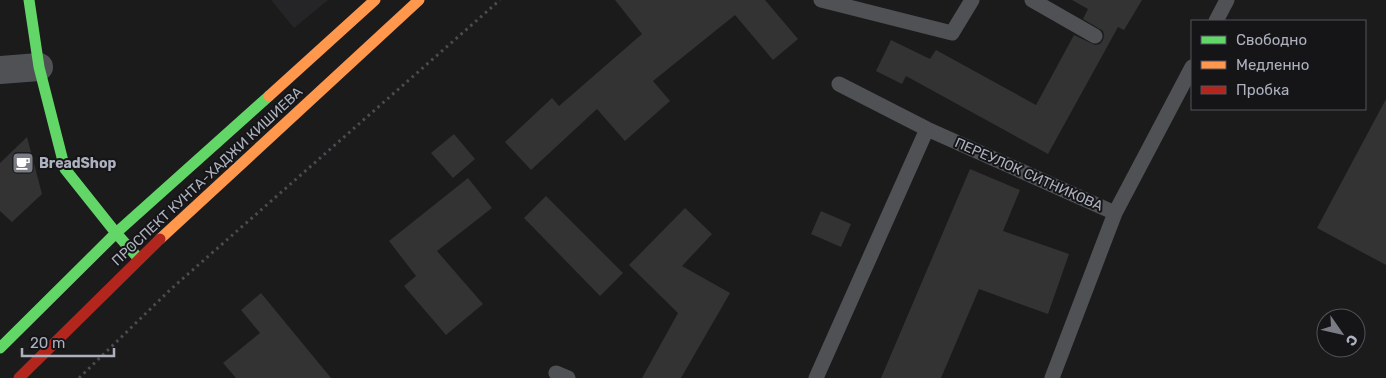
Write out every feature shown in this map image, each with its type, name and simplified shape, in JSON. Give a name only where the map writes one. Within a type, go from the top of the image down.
[{"type":"main road","points":[[29,0],[40,67],[65,169],[139,259]]},
{"type":"main road","name":"ПРОСПЕКТ КУНТА-ХАДЖИ КИШИЕВА","points":[[0,348],[116,233],[375,0]]},
{"type":"main road","name":"ПРОСПЕКТ КУНТА-ХАДЖИ КИШИЕВА","points":[[19,378],[139,259],[419,0]]},
{"type":"street","points":[[0,70],[40,67]]},
{"type":"lane","points":[[821,0],[952,33],[972,0]]},
{"type":"lane","points":[[1032,0],[1094,36]]},
{"type":"lane","points":[[1217,20],[1227,0]]},
{"type":"lane","points":[[1115,213],[1191,69]]},
{"type":"lane","name":"ПЕРЕУЛОК СИТНИКОВА","points":[[839,84],[927,129],[1115,213],[1052,378]]},
{"type":"lane","points":[[816,378],[927,129]]},
{"type":"path","points":[[79,378],[171,289],[500,0]]},
{"type":"shaded area","points":[[271,0],[328,0],[294,28]]},
{"type":"building","points":[[615,0],[765,0],[798,39],[773,60],[735,15],[653,81],[670,101],[625,141],[597,109],[531,170],[505,142],[552,98],[559,106],[642,34]]},
{"type":"building","points":[[1072,0],[1142,0],[1124,30],[1118,27],[1048,154],[906,76],[902,84],[876,71],[891,40],[930,59],[936,50],[1036,105],[1074,35],[1095,45],[1100,44],[1103,40],[1103,31],[1083,19],[1088,9]]},
{"type":"building","points":[[1386,99],[1386,265],[1317,228]]},
{"type":"building","points":[[454,134],[475,159],[453,178],[431,153]]},
{"type":"building","points":[[27,137],[42,194],[12,222],[0,211],[0,163]]},
{"type":"building","points":[[970,169],[1020,190],[1003,231],[1069,254],[1048,314],[979,289],[941,378],[881,378]]},
{"type":"building","points":[[468,178],[492,208],[437,251],[483,304],[446,335],[404,286],[416,276],[389,241]]},
{"type":"building","points":[[546,196],[623,273],[600,296],[524,218]]},
{"type":"building","points":[[685,208],[712,234],[682,266],[730,293],[681,378],[642,378],[678,313],[629,265]]},
{"type":"building","points":[[821,211],[851,224],[841,247],[811,234]]},
{"type":"building","points":[[261,293],[331,378],[236,378],[223,363],[260,333],[241,310]]},
{"type":"traffic: fast","points":[[29,0],[39,67],[65,169],[139,259]]},
{"type":"traffic: fast","points":[[0,348],[116,233],[269,96]]},
{"type":"traffic: slow","points":[[269,96],[375,0]]},
{"type":"traffic: slow","points":[[160,239],[419,0]]},
{"type":"traffic: jam","points":[[19,378],[160,239]]},
{"type":"place","name":"BreadShop","points":[[23,163]]}]
